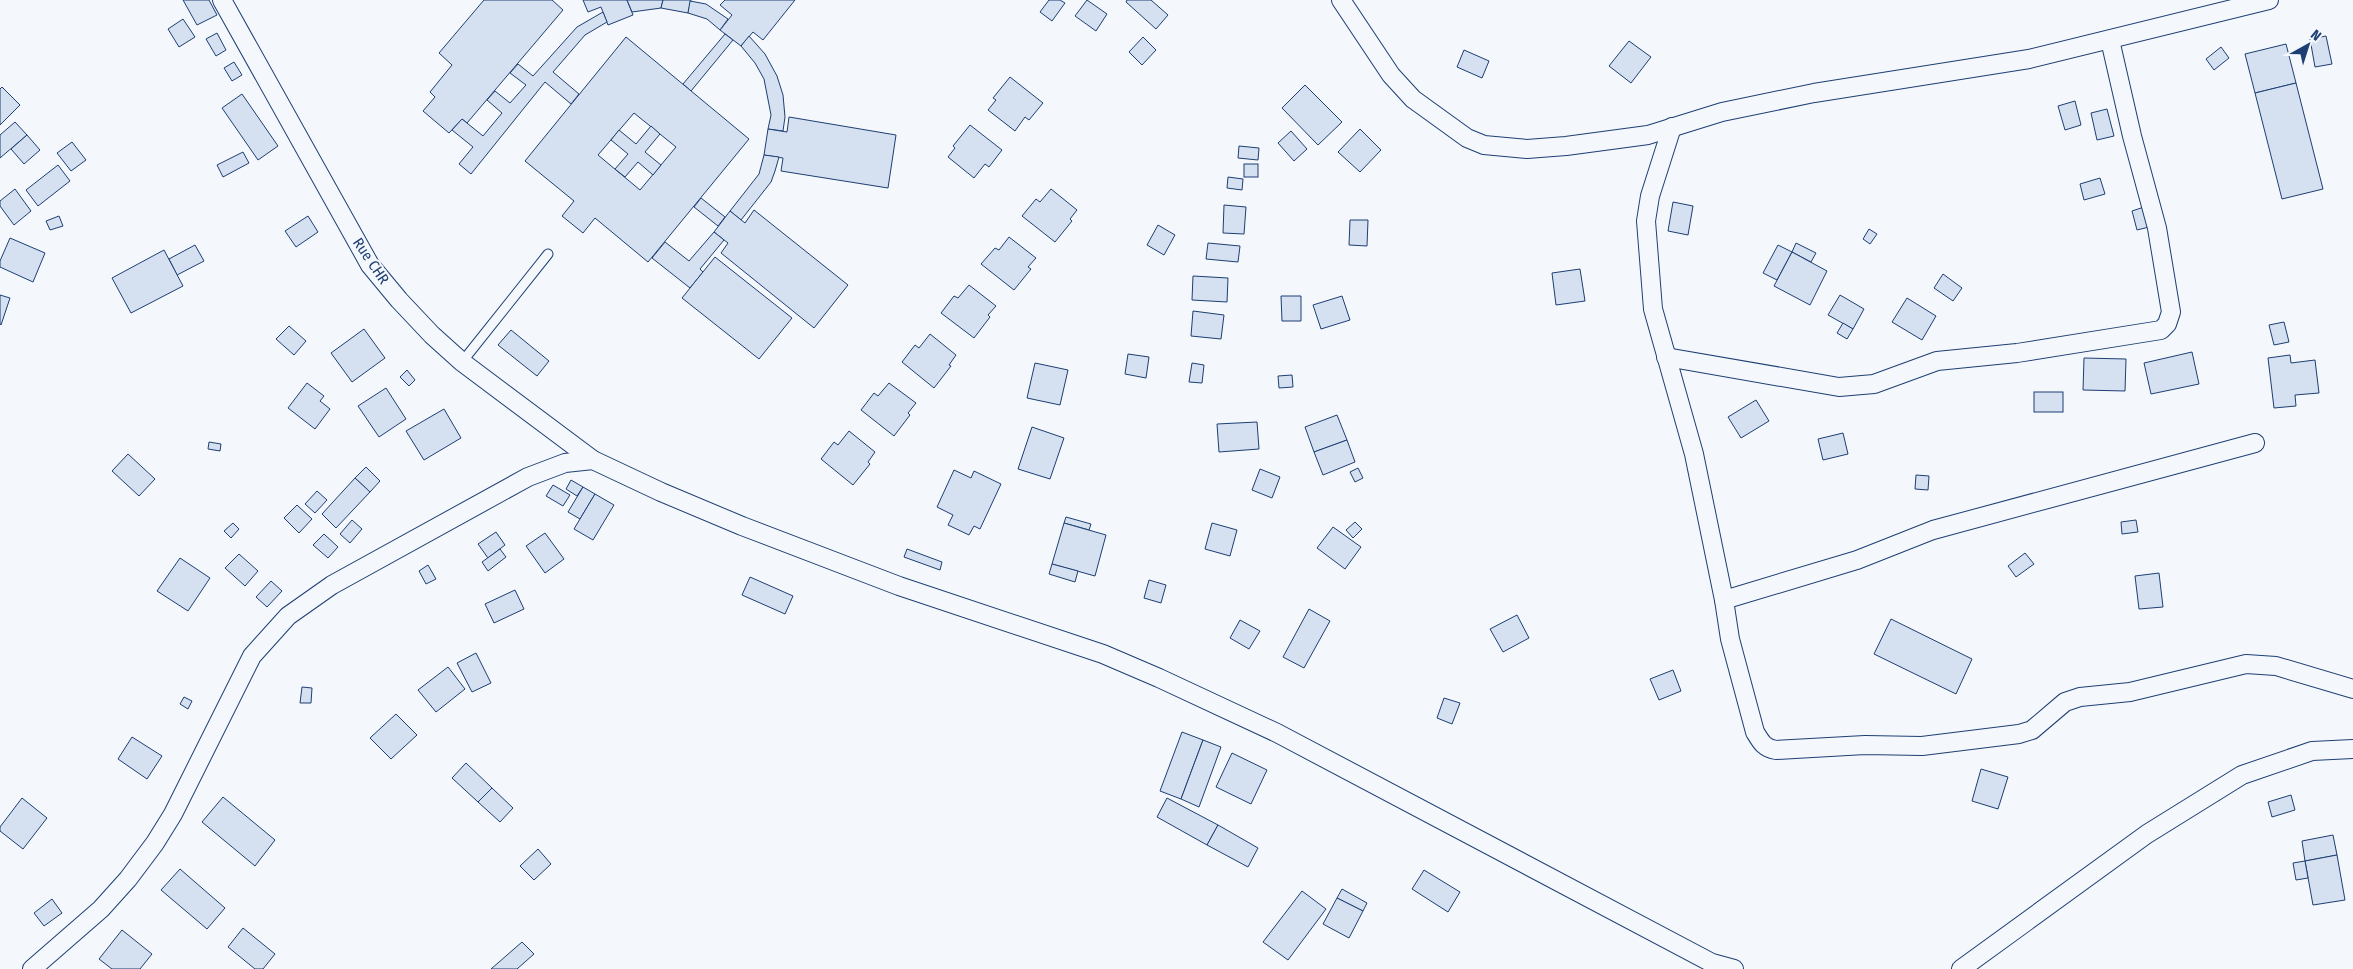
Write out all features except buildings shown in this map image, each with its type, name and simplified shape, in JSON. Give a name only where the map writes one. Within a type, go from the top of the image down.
[{"type":"street","name":"Rue CHR","points":[[222,0],[370,265],[399,300],[462,362],[594,460],[661,492],[742,526],[899,586],[1103,654],[1159,678],[1277,733],[1712,963],[1734,969]]},
{"type":"street","points":[[1340,0],[1399,85],[1426,109],[1468,138],[1484,145],[1527,149],[1566,146],[1648,135],[1722,112],[1814,93],[2029,59],[2269,0]]},
{"type":"street","points":[[1666,357],[1839,387],[1874,384],[1937,361],[2017,353],[2161,330],[2167,324],[2171,312],[2157,228],[2132,136],[2110,40]]},
{"type":"street","points":[[1672,127],[1650,196],[1646,221],[1653,309],[1694,454],[1724,600],[1730,639],[1755,732],[1769,749],[1865,745],[1922,746],[2019,734],[2032,730],[2065,702],[2080,697],[2130,692],[2246,664],[2276,666],[2353,689]]},
{"type":"street","points":[[1648,135],[1663,153]]},
{"type":"street","points":[[1724,600],[1857,560],[1933,530],[2255,442]]},
{"type":"street","points":[[32,969],[101,909],[128,879],[155,842],[173,814],[252,656],[288,616],[332,585],[528,477],[565,463],[594,460]]},
{"type":"street","points":[[1960,969],[2147,834],[2242,775],[2312,752],[2353,749]]},
{"type":"lane","points":[[462,362],[548,254]]}]
